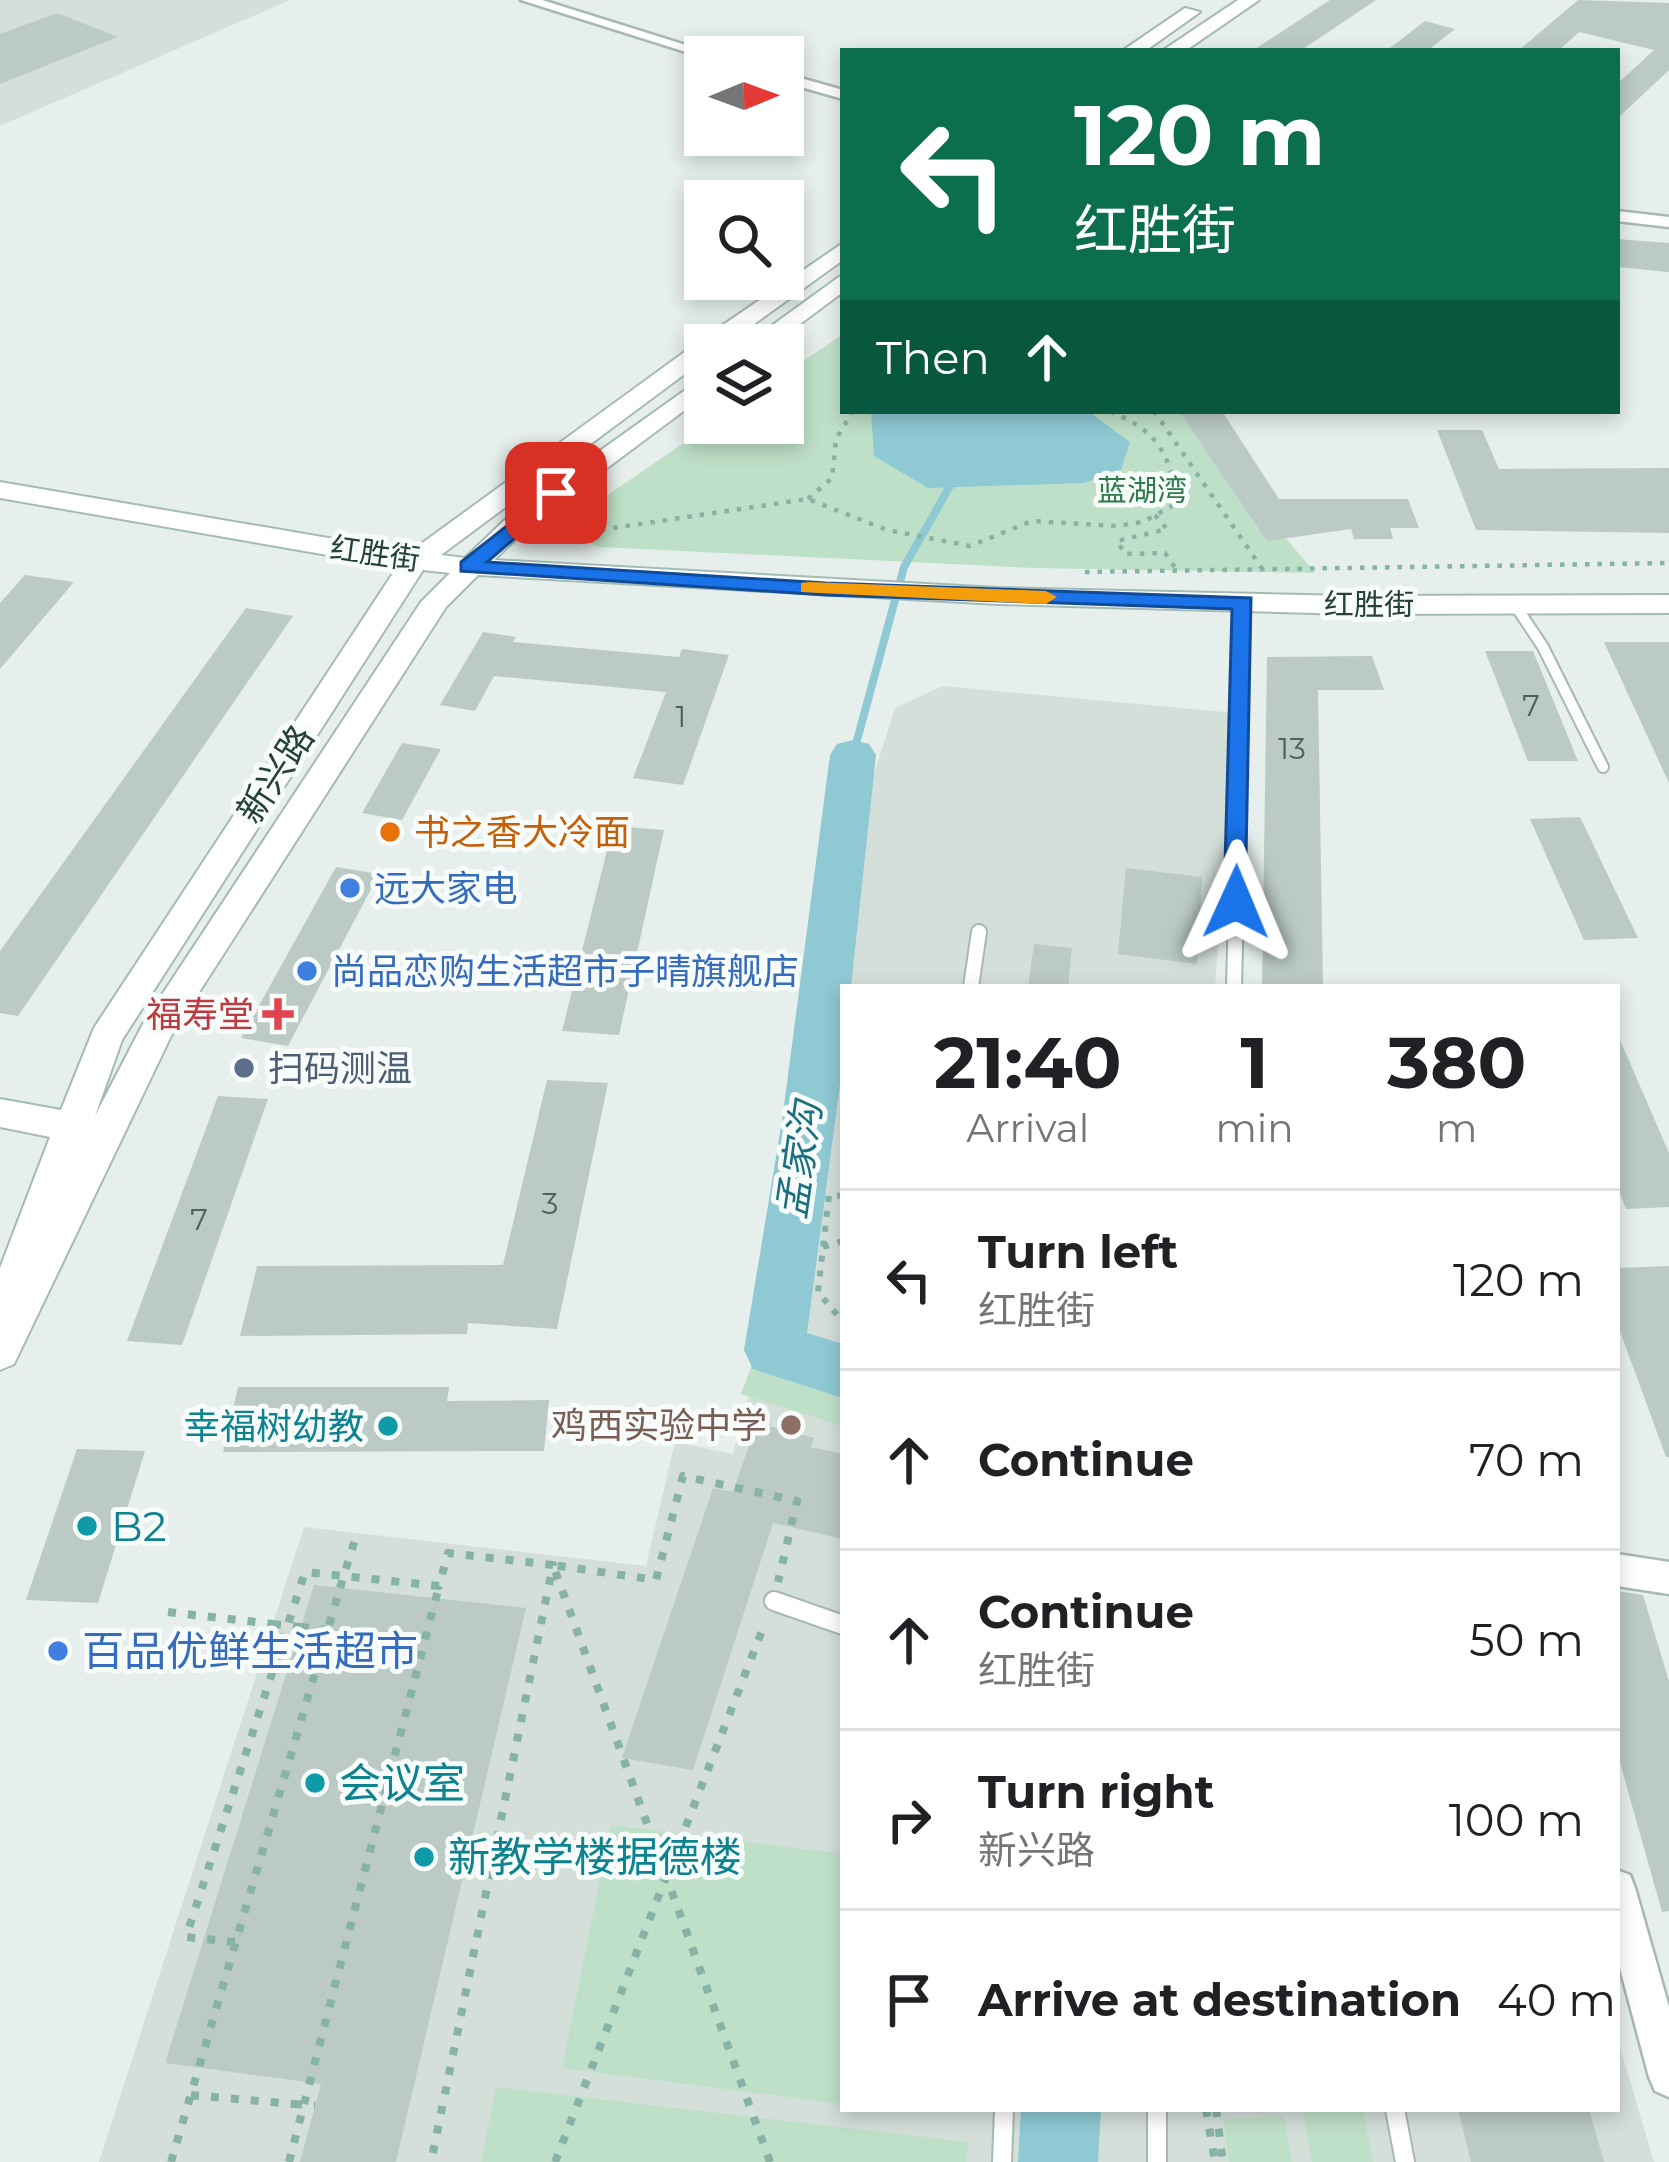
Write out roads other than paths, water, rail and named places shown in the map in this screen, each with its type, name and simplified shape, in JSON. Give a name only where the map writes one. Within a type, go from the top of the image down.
[{"type":"street","points":[[528,0],[684,47]]},
{"type":"street","points":[[1137,48],[1210,0]]},
{"type":"street","points":[[1177,48],[1250,0]]},
{"type":"street","points":[[804,83],[840,94]]},
{"type":"street","points":[[1620,216],[1669,222]]},
{"type":"street","name":"新兴路","points":[[738,324],[840,252]]},
{"type":"street","points":[[785,324],[840,283]]},
{"type":"street","name":"新兴路","points":[[0,1352],[90,1130],[106,1037],[416,561],[684,363]]},
{"type":"street","name":"新兴路","points":[[0,1319],[90,1130],[435,602],[519,521],[684,399]]},
{"type":"street","name":"红胜街","points":[[0,490],[468,567],[998,596],[1669,604]]},
{"type":"street","points":[[0,1113],[90,1130]]},
{"type":"street","points":[[1620,1570],[1669,1578]]},
{"type":"street","points":[[1620,1899],[1669,2077]]},
{"type":"lane","points":[[1234,984],[1243,602]]},
{"type":"lane","points":[[1515,605],[1543,646],[1603,767]]},
{"type":"lane","points":[[971,984],[979,932]]},
{"type":"lane","points":[[774,1601],[840,1624]]},
{"type":"lane","points":[[1002,2162],[1004,2112]]},
{"type":"lane","points":[[1156,2162],[1157,2112]]},
{"type":"lane","points":[[1396,2112],[1405,2162]]},
{"type":"water","name":"蓝湖湾","points":[[871,414],[1092,414],[1130,442],[1121,470],[1084,483],[928,488],[874,456]]},
{"type":"waterway","points":[[853,755],[904,567],[955,477]]},
{"type":"waterway","name":"孟家沟","points":[[840,1370],[774,1350],[809,1121],[853,755]]},
{"type":"waterway","name":"孟家沟","points":[[1058,2162],[1061,2112]]},
{"type":"place","name":"书之香大冷面","points":[[390,832]]},
{"type":"place","name":"远大家电","points":[[350,888]]},
{"type":"place","name":"尚品恋购生活超市子晴旗舰店","points":[[307,971]]},
{"type":"place","name":"福寿堂","points":[[278,1014]]},
{"type":"place","name":"扫码测温","points":[[244,1068]]},
{"type":"place","name":"鸡西实验中学","points":[[791,1425]]},
{"type":"place","name":"幸福树幼教","points":[[388,1426]]},
{"type":"place","name":"B2","points":[[87,1526]]},
{"type":"place","name":"百品优鲜生活超市","points":[[58,1651]]},
{"type":"place","name":"会议室","points":[[315,1783]]},
{"type":"place","name":"新教学楼据德楼","points":[[424,1857]]}]
